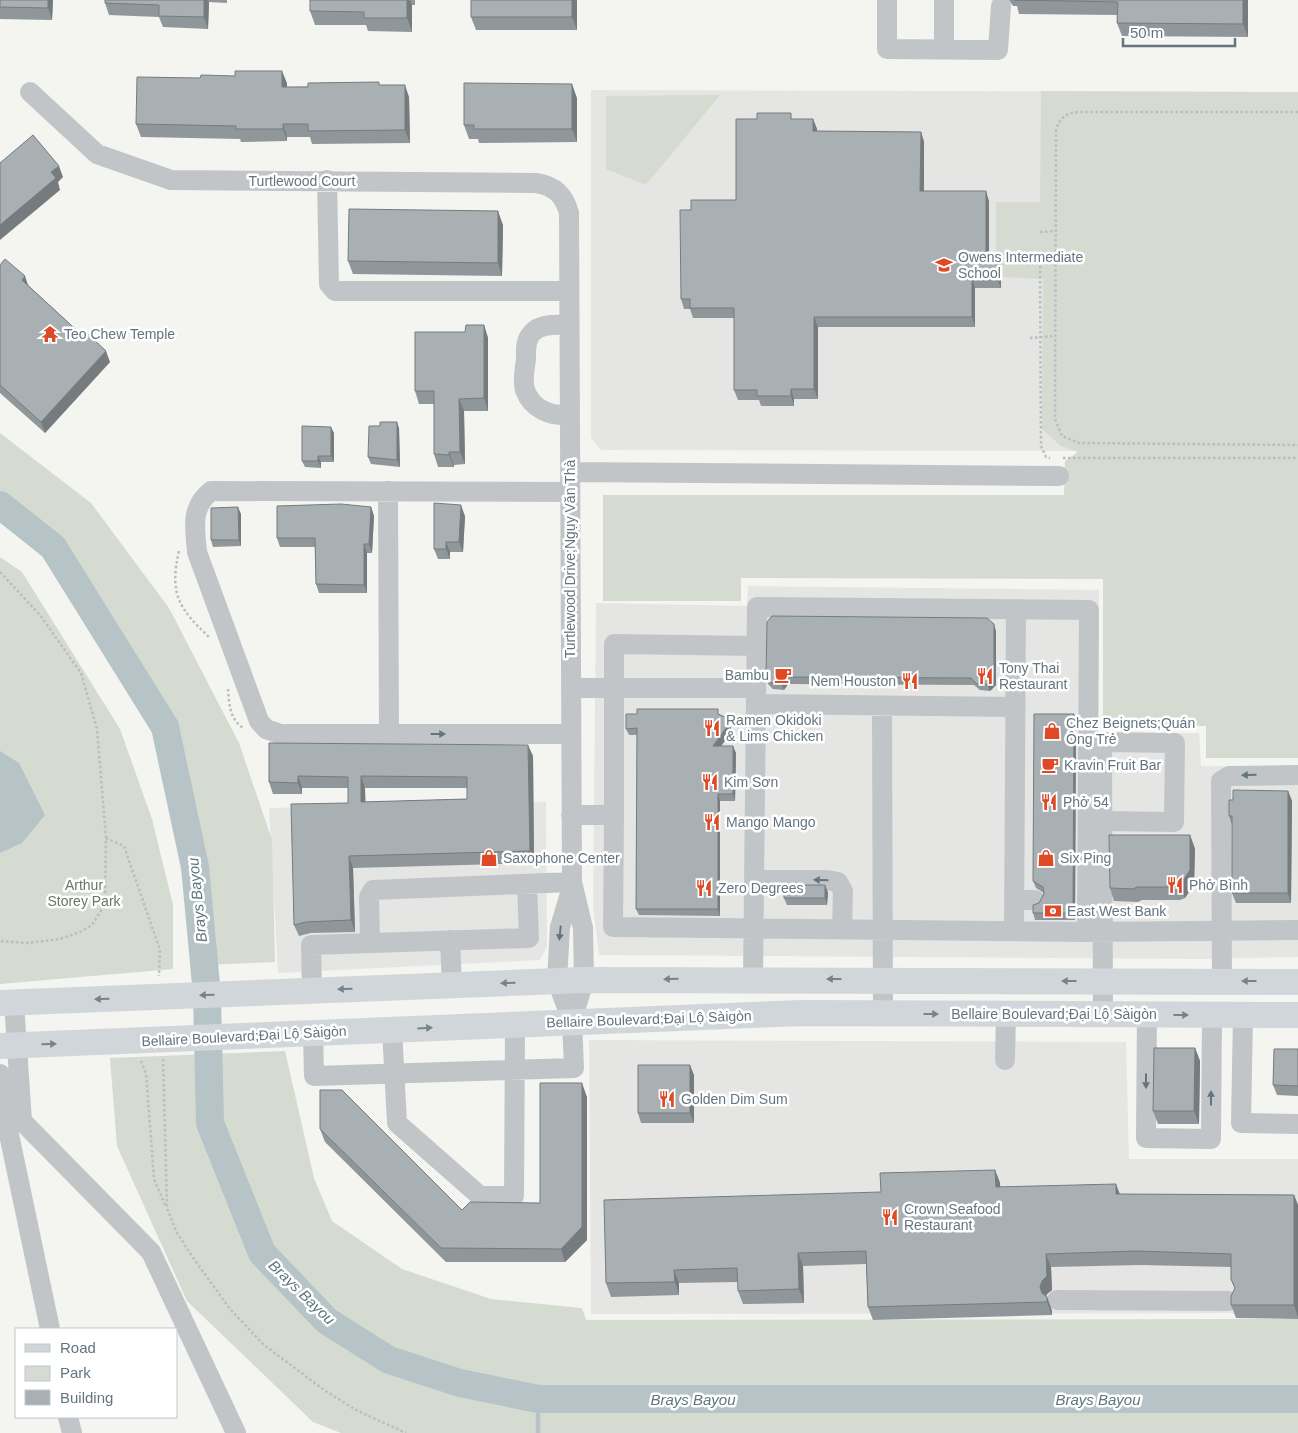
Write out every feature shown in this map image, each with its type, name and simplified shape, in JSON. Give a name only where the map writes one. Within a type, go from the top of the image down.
[{"type":"main road","points":[[7,1003],[154,989],[255,993],[584,980],[883,979],[1298,982]]},
{"type":"main road","points":[[312,991],[313,1033]]},
{"type":"main road","name":"Bellaire Boulevard;Đại Lộ Sàigòn","points":[[9,1046],[150,1046],[254,1036],[313,1033],[801,1013],[1298,1015]]},
{"type":"street","points":[[887,0],[887,49],[998,50],[1001,6]]},
{"type":"street","points":[[944,0],[944,49]]},
{"type":"street","name":"Turtlewood Court","points":[[30,92],[97,154],[172,180],[327,180],[546,184],[558,191],[565,200],[569,212],[570,231]]},
{"type":"street","points":[[327,180],[328,284],[335,291],[570,291]]},
{"type":"street","name":"Turtlewood Drive;Ngụy Văn Thà","points":[[570,231],[569,415],[572,885],[583,928],[584,980],[572,1021]]},
{"type":"street","points":[[569,325],[545,326],[531,334],[526,342],[525,389],[531,400],[545,412],[556,416],[569,415]]},
{"type":"street","points":[[570,472],[1057,464]]},
{"type":"street","points":[[570,492],[211,491],[201,499],[196,522],[198,552],[259,721],[266,729],[280,734],[571,734]]},
{"type":"street","points":[[388,491],[389,734]]},
{"type":"street","points":[[753,979],[757,608],[1089,610],[1083,929],[1102,981],[1103,1014]]},
{"type":"street","points":[[1014,931],[1016,610]]},
{"type":"street","points":[[756,646],[614,644],[613,927],[1014,931],[1083,929],[1298,930]]},
{"type":"street","points":[[571,688],[614,688],[756,696],[882,706],[1015,707]]},
{"type":"street","points":[[882,706],[883,1014]]},
{"type":"street","points":[[1083,929],[1103,822],[1102,742],[1175,743],[1174,822],[1103,822]]},
{"type":"street","points":[[1222,981],[1222,781],[1229,776],[1298,775]]},
{"type":"street","points":[[571,815],[614,815]]},
{"type":"street","points":[[754,880],[827,880],[838,882],[843,891],[842,930]]},
{"type":"street","points":[[370,943],[369,897],[373,890],[527,884],[572,885]]},
{"type":"street","points":[[312,991],[311,945],[529,938],[527,884]]},
{"type":"street","name":"Turtlewood Drive;Ngụy Văn Thà","points":[[572,885],[560,927],[556,981],[572,1021]]},
{"type":"street","points":[[1014,900],[1036,900]]},
{"type":"street","points":[[450,940],[452,985]]},
{"type":"street","points":[[7,1003],[9,1046],[22,1121]]},
{"type":"street","points":[[1005,1060],[1006,1014]]},
{"type":"street","points":[[1147,1014],[1156,1049],[1146,1138],[1201,1139],[1211,1139],[1202,1049],[1212,1015]]},
{"type":"street","points":[[1243,1015],[1242,1123],[1298,1124]]},
{"type":"street","points":[[313,1033],[314,1076],[574,1068],[572,1021]]},
{"type":"street","points":[[392,1029],[397,1123],[480,1196],[514,1196],[515,1024]]},
{"type":"street","points":[[0,1074],[2,1104],[50,1328]]},
{"type":"street","points":[[2,1104],[22,1121],[151,1252],[236,1433]]},
{"type":"street","points":[[1058,1300],[1228,1301]]},
{"type":"street","points":[[68,1418],[72,1433]]},
{"type":"path","points":[[1298,112],[1068,114],[1060,120],[1056,129],[1054,419],[1058,431],[1067,440],[1079,443],[1298,445]]},
{"type":"path","points":[[1040,232],[1055,231]]},
{"type":"path","points":[[1040,262],[1041,446],[1046,456],[1057,464],[1298,458]]},
{"type":"path","points":[[1030,338],[1055,336]]},
{"type":"path","points":[[0,572],[40,615],[81,673],[97,728],[106,838],[105,904],[92,925],[80,932],[60,939],[27,944],[0,941]]},
{"type":"path","points":[[106,838],[124,846],[160,950],[154,989]]},
{"type":"path","points":[[150,1046],[167,1208]]},
{"type":"path","points":[[150,1046],[138,1055],[146,1073],[154,1179],[177,1233],[194,1259],[230,1309],[264,1345],[332,1395],[365,1415],[406,1433]]},
{"type":"shaded area","name":"Owens Intermediate School","points":[[591,90],[1298,92],[1079,451],[601,450],[591,438]]},
{"type":"shaded area","points":[[748,586],[1099,590],[1098,734],[1199,733],[1201,766],[1298,767],[1298,957],[1203,959],[599,955],[593,906],[596,603],[747,606]]},
{"type":"shaded area","points":[[0,751],[19,763],[45,815],[22,843],[0,853]]},
{"type":"shaded area","points":[[546,802],[547,947],[540,960],[278,973],[269,808]]},
{"type":"shaded area","points":[[589,1040],[1126,1042],[1129,1159],[1298,1159],[1298,1313],[591,1314]]},
{"type":"green space","points":[[1041,91],[1298,92],[1298,758],[1206,758],[1206,726],[1103,726],[1103,579],[741,578],[741,601],[603,601],[603,495],[1064,495],[1065,461],[1078,452],[1061,446],[1042,429],[1043,279],[1001,277],[1001,267],[996,265],[996,202],[1040,202]]},
{"type":"green space","points":[[720,95],[646,185],[606,169],[606,96]]},
{"type":"green space","points":[[0,433],[91,503],[169,608],[239,743],[272,840],[275,962],[205,965],[206,930],[189,827],[155,731],[55,563],[0,515]]},
{"type":"green space","name":"Arthur Storey Park","points":[[0,557],[22,572],[120,729],[152,819],[173,905],[173,969],[0,984]]},
{"type":"green space","points":[[285,1051],[314,1178],[332,1221],[402,1269],[491,1299],[582,1308],[586,1320],[1298,1319],[1298,1433],[341,1433],[313,1422],[187,1301],[117,1146],[110,1058]]},
{"type":"building","points":[[0,0],[48,0],[48,8],[0,7]]},
{"type":"building","points":[[105,0],[204,0],[204,17],[159,16],[159,5],[105,3]]},
{"type":"building","points":[[310,0],[407,0],[407,18],[364,18],[364,12],[310,11]]},
{"type":"building","points":[[471,0],[572,0],[572,17],[471,17]]},
{"type":"building","points":[[1014,0],[1243,0],[1243,24],[1117,23],[1118,2]]},
{"type":"building","points":[[235,71],[282,71],[282,87],[308,87],[308,83],[379,82],[379,85],[405,85],[405,130],[308,131],[308,124],[283,124],[283,129],[236,129],[236,126],[136,124],[137,77],[200,78],[201,75],[235,76]]},
{"type":"building","points":[[464,83],[572,84],[572,129],[474,129],[474,125],[464,125]]},
{"type":"building","points":[[757,113],[791,113],[791,119],[813,119],[813,131],[921,132],[920,191],[986,191],[986,256],[997,256],[997,278],[972,278],[972,317],[814,317],[814,389],[791,389],[791,396],[757,396],[757,390],[734,390],[734,308],[690,308],[690,299],[681,299],[680,210],[691,210],[691,200],[736,200],[736,119],[757,119]]},
{"type":"building","points":[[33,135],[59,166],[51,172],[56,178],[0,225],[0,163]]},
{"type":"building","points":[[349,209],[498,211],[498,263],[348,261]]},
{"type":"building","points":[[5,259],[25,276],[22,280],[84,337],[87,333],[106,351],[41,422],[0,385],[0,265]]},
{"type":"building","points":[[466,325],[484,325],[484,398],[459,399],[460,452],[449,452],[449,455],[434,454],[434,391],[415,391],[415,332],[465,332]]},
{"type":"building","points":[[380,422],[397,422],[397,460],[368,457],[369,426],[380,426]]},
{"type":"building","points":[[302,426],[331,427],[331,456],[318,456],[318,461],[302,461]]},
{"type":"building","points":[[434,503],[461,505],[459,542],[446,542],[446,549],[434,549]]},
{"type":"building","points":[[341,504],[371,507],[369,544],[364,544],[364,585],[316,584],[315,538],[277,538],[277,506]]},
{"type":"building","points":[[238,507],[239,540],[211,540],[211,508]]},
{"type":"building","points":[[772,616],[987,618],[994,624],[994,678],[987,684],[977,684],[971,678],[785,677],[781,683],[771,683],[766,678],[767,622]]},
{"type":"building","points":[[637,709],[718,709],[718,714],[727,718],[729,724],[713,746],[733,746],[733,794],[718,794],[718,909],[636,909],[637,728],[626,729],[626,714],[637,714]]},
{"type":"building","points":[[1034,714],[1074,714],[1073,913],[1033,913],[1033,905],[1039,903],[1044,894],[1043,887],[1033,881]]},
{"type":"building","points":[[269,743],[528,745],[530,851],[349,856],[351,920],[306,922],[294,925],[291,804],[348,803],[348,777],[298,776],[298,783],[269,782]],"holes":[[[361,776],[467,777],[467,799],[361,802]]]},
{"type":"building","points":[[1233,790],[1288,791],[1288,893],[1232,893],[1232,816],[1229,816],[1229,800],[1233,800]]},
{"type":"building","points":[[1109,835],[1190,835],[1190,870],[1180,885],[1175,887],[1110,888]]},
{"type":"building","points":[[784,885],[825,885],[825,898],[784,898]]},
{"type":"building","points":[[1154,1048],[1195,1048],[1194,1111],[1153,1111]]},
{"type":"building","points":[[1274,1049],[1298,1049],[1298,1086],[1273,1085]]},
{"type":"building","name":"Golden Dim Sum","points":[[638,1065],[690,1065],[690,1113],[638,1113]]},
{"type":"building","points":[[540,1083],[582,1083],[582,1227],[561,1249],[441,1248],[320,1129],[320,1090],[342,1090],[462,1210],[470,1202],[540,1203]]},
{"type":"building","points":[[995,1170],[996,1187],[1116,1184],[1116,1194],[1294,1195],[1294,1305],[1231,1305],[1231,1296],[1235,1288],[1231,1279],[1231,1254],[1136,1251],[1046,1254],[1047,1276],[1042,1281],[1040,1287],[1042,1293],[1047,1297],[1047,1302],[868,1307],[866,1251],[798,1253],[799,1289],[738,1291],[737,1268],[674,1270],[675,1282],[606,1283],[604,1200],[881,1192],[880,1173]]},
{"type":"waterway","name":"Brays Bayou","points":[[0,505],[53,547],[165,727],[195,867],[207,995],[210,1123],[262,1253],[327,1321],[389,1360],[460,1383],[538,1399],[1298,1399]]},
{"type":"waterway","points":[[538,1399],[538,1433]]},
{"type":"place","name":"Owens Intermediate School","points":[[944,265]]},
{"type":"place","name":"Teo Chew Temple","points":[[50,334]]},
{"type":"place","name":"Bambu","points":[[783,675]]},
{"type":"place","name":"Tony Thai Restaurant","points":[[985,676]]},
{"type":"place","name":"Nem Houston","points":[[910,681]]},
{"type":"place","name":"Ramen Okidoki & Lims Chicken","points":[[712,728]]},
{"type":"place","name":"Chez Beignets;Quán Ông Trẻ","points":[[1052,731]]},
{"type":"place","name":"Kravin Fruit Bar","points":[[1050,765]]},
{"type":"place","name":"Kim Sơn","points":[[710,782]]},
{"type":"place","name":"Phở 54","points":[[1049,802]]},
{"type":"place","name":"Mango Mango","points":[[712,822]]},
{"type":"place","name":"Saxophone Center","points":[[489,858]]},
{"type":"place","name":"Six Ping","points":[[1046,858]]},
{"type":"place","name":"Phở Bình","points":[[1175,885]]},
{"type":"place","name":"Zero Degrees","points":[[704,888]]},
{"type":"place","name":"East West Bank","points":[[1053,911]]},
{"type":"place","name":"Golden Dim Sum","points":[[667,1099]]},
{"type":"place","name":"Crown Seafood Restaurant","points":[[890,1217]]}]
